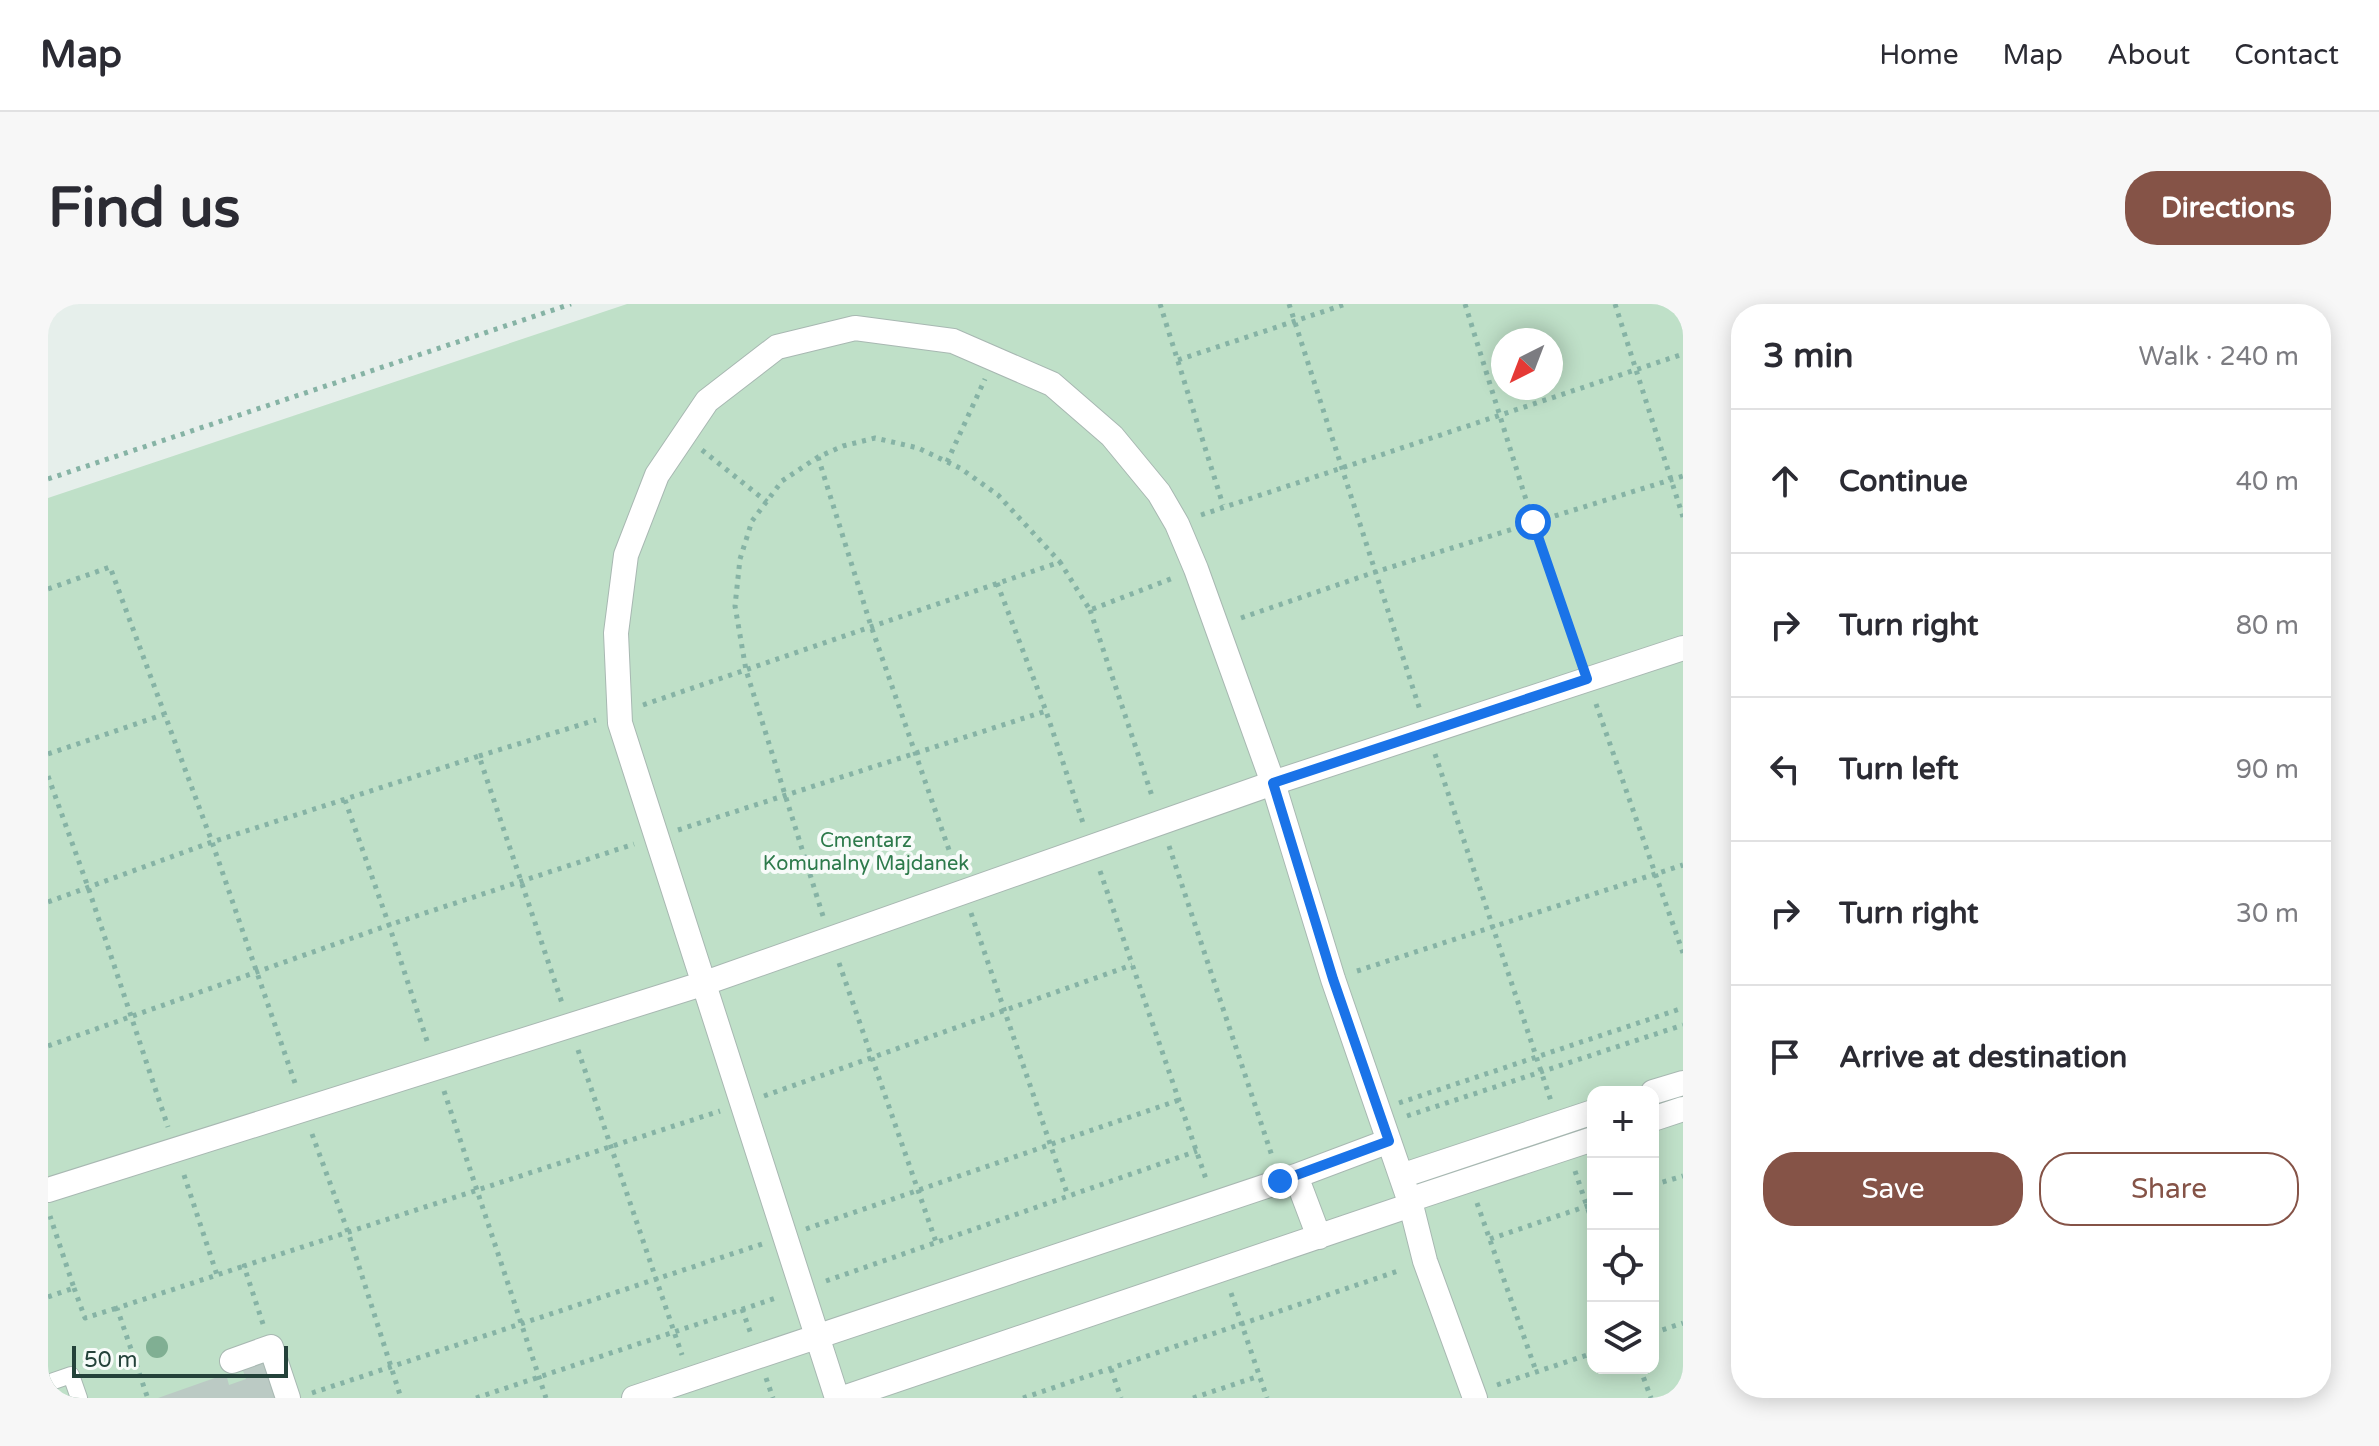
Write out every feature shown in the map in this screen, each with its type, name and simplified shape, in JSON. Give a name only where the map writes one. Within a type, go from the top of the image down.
[{"type":"street","points":[[1474,1396],[1425,1261],[1407,1194],[1333,979],[1273,783],[1196,569],[1177,524],[1159,493],[1112,436],[1052,384],[953,341],[855,328],[777,347],[707,401],[657,475],[626,555],[616,633],[620,723],[840,1398],[1319,1237],[1407,1194],[1587,1115]]},
{"type":"street","points":[[48,1190],[705,983],[1273,783],[1683,648]]},
{"type":"street","points":[[1659,1090],[1683,1083]]},
{"type":"street","points":[[1659,1117],[1683,1109]]},
{"type":"street","points":[[634,1398],[1288,1178],[1385,1125]]},
{"type":"street","points":[[1407,1194],[1469,1180],[1587,1141]]},
{"type":"street","points":[[1288,1178],[1319,1237]]},
{"type":"street","points":[[232,1361],[271,1347],[299,1396]]},
{"type":"lane","points":[[48,1383],[71,1375],[79,1398]]},
{"type":"path","points":[[48,479],[571,304]]},
{"type":"path","points":[[1160,304],[1223,506]]},
{"type":"path","points":[[1178,360],[1346,304]]},
{"type":"path","points":[[1465,304],[1533,522],[1683,953]]},
{"type":"path","points":[[1615,304],[1683,517]]},
{"type":"path","points":[[1177,524],[1223,506],[1683,354]]},
{"type":"path","points":[[947,462],[994,359]]},
{"type":"path","points":[[684,435],[767,502]]},
{"type":"path","points":[[936,1242],[830,939],[746,670],[735,606],[740,559],[752,521],[782,481],[818,457],[843,446],[875,438],[918,448],[947,462],[998,495],[1060,562],[1090,610],[1161,822],[1288,1178]]},
{"type":"path","points":[[818,457],[871,626],[1068,1196]]},
{"type":"path","points":[[1217,627],[1375,572],[1683,476]]},
{"type":"path","points":[[48,902],[212,842],[621,713],[1060,562]]},
{"type":"path","points":[[48,589],[110,567],[212,842]]},
{"type":"path","points":[[1090,610],[1196,569]]},
{"type":"path","points":[[997,583],[1046,711],[1215,1203]]},
{"type":"path","points":[[48,1046],[389,925],[1046,711]]},
{"type":"path","points":[[48,754],[165,714]]},
{"type":"path","points":[[479,756],[691,1379]]},
{"type":"path","points":[[48,776],[217,1275]]},
{"type":"path","points":[[345,800],[546,1398]]},
{"type":"path","points":[[1333,979],[1683,865]]},
{"type":"path","points":[[48,1211],[85,1318],[743,1103],[1132,965]]},
{"type":"path","points":[[1385,1125],[1683,1008]]},
{"type":"path","points":[[1385,1125],[1683,1025]]},
{"type":"path","points":[[299,1396],[920,1191],[1179,1100]]},
{"type":"path","points":[[476,1398],[802,1289],[1197,1151]]},
{"type":"path","points":[[1659,1183],[1683,1176]]},
{"type":"path","points":[[1469,1180],[1536,1371]]},
{"type":"path","points":[[1490,1239],[1587,1206]]},
{"type":"path","points":[[1023,1398],[1425,1261]]},
{"type":"path","points":[[244,1266],[271,1347]]},
{"type":"path","points":[[48,1297],[74,1288]]},
{"type":"path","points":[[117,1308],[147,1396]]},
{"type":"path","points":[[1659,1331],[1683,1323]]},
{"type":"path","points":[[1242,1325],[1267,1398]]},
{"type":"path","points":[[1474,1396],[1587,1355]]},
{"type":"path","points":[[1111,1368],[1121,1398]]},
{"type":"path","points":[[1642,1374],[1651,1398]]},
{"type":"path","points":[[1193,1398],[1259,1376]]},
{"type":"green space","name":"Cmentarz Komunalny Majdanek","points":[[627,304],[1683,304],[1683,1398],[48,1398],[48,498]]},
{"type":"building","points":[[263,1361],[276,1398],[158,1398],[226,1374],[229,1385],[246,1379],[242,1368]]},
{"type":"route","points":[[1280,1181],[1389,1141],[1333,979],[1273,783],[1587,679],[1533,522]]}]
